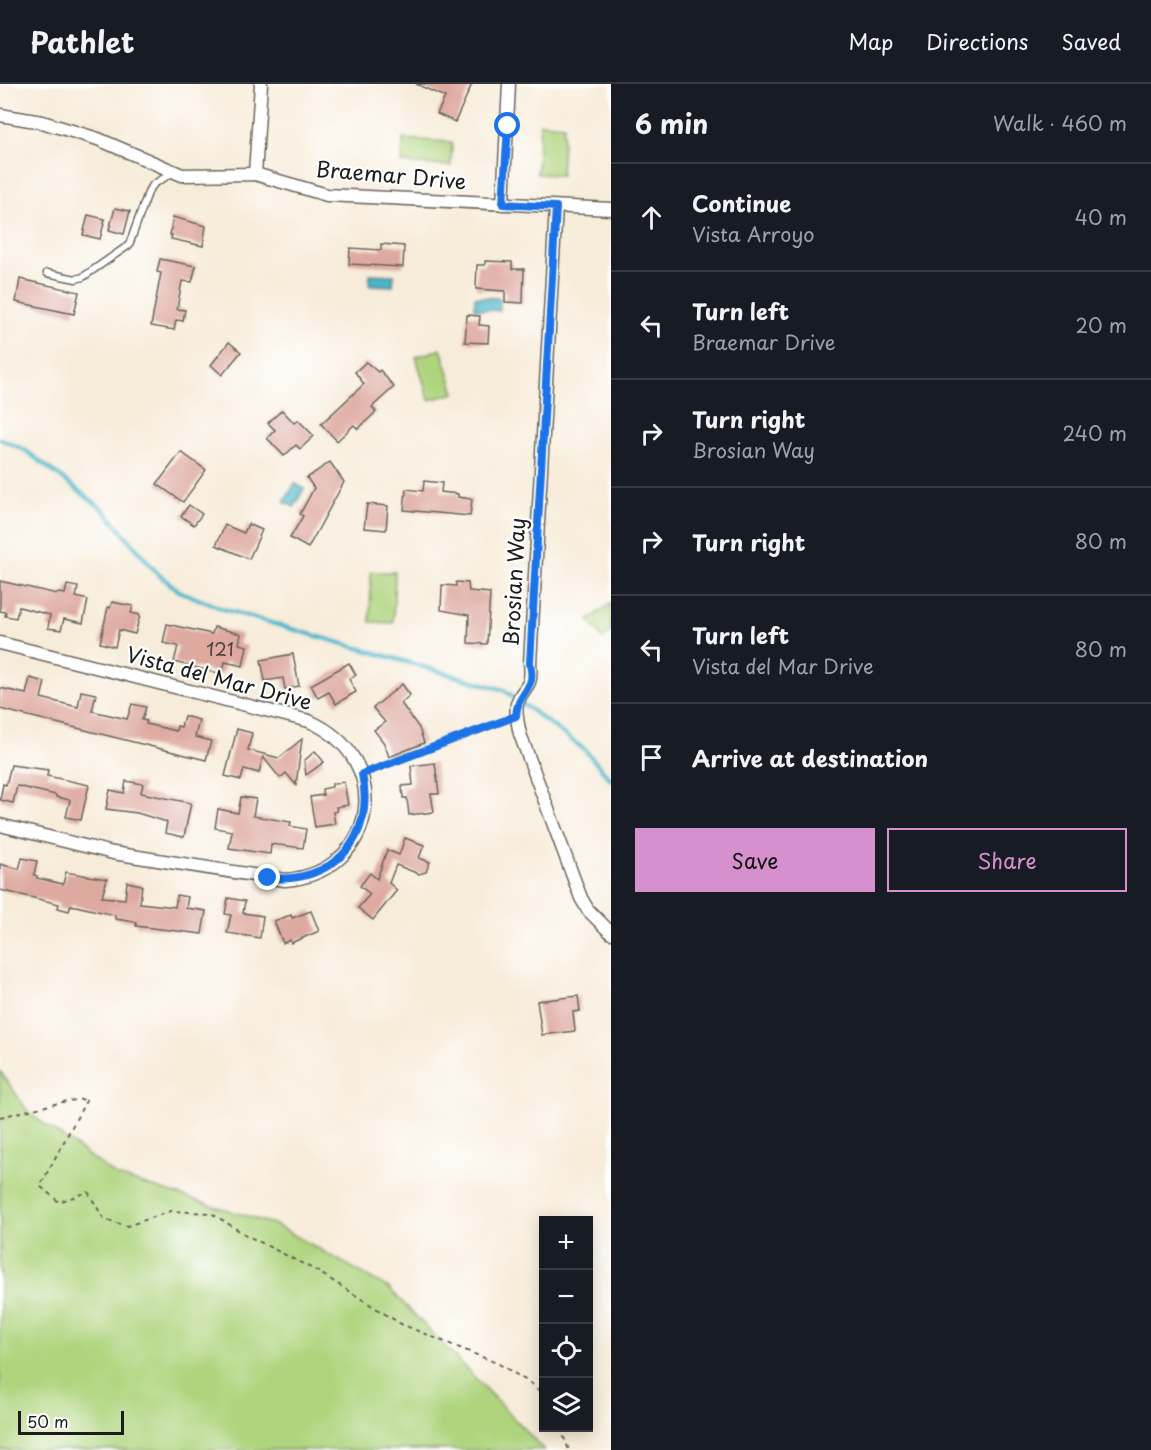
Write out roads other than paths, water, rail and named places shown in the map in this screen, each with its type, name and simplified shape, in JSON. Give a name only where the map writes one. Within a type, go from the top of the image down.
[{"type":"street","points":[[255,174],[261,84]]},
{"type":"street","points":[[503,204],[509,84]]},
{"type":"street","name":"Braemar Drive","points":[[0,115],[42,122],[98,139],[182,175],[255,174],[327,195],[611,209]]},
{"type":"street","name":"Brosian Way","points":[[556,207],[530,663],[532,677],[519,700],[516,716],[520,734],[580,898],[588,910],[611,933]]},
{"type":"street","name":"Vista del Mar Drive","points":[[0,643],[309,721],[338,738],[354,757],[362,774],[365,789],[362,823],[351,846],[326,868],[310,876],[294,879],[268,878],[113,853],[0,825]]},
{"type":"lane","points":[[47,273],[76,279],[82,277],[129,245],[149,190],[154,184],[174,172]]},
{"type":"water","points":[[370,274],[394,275],[393,286],[369,285]]},
{"type":"water","points":[[475,297],[500,298],[500,311],[474,309]]},
{"type":"water","points":[[295,483],[304,489],[294,507],[284,502]]},
{"type":"waterway","points":[[0,439],[25,450],[104,510],[157,573],[179,591],[223,609],[504,690],[585,750],[611,780]]}]
